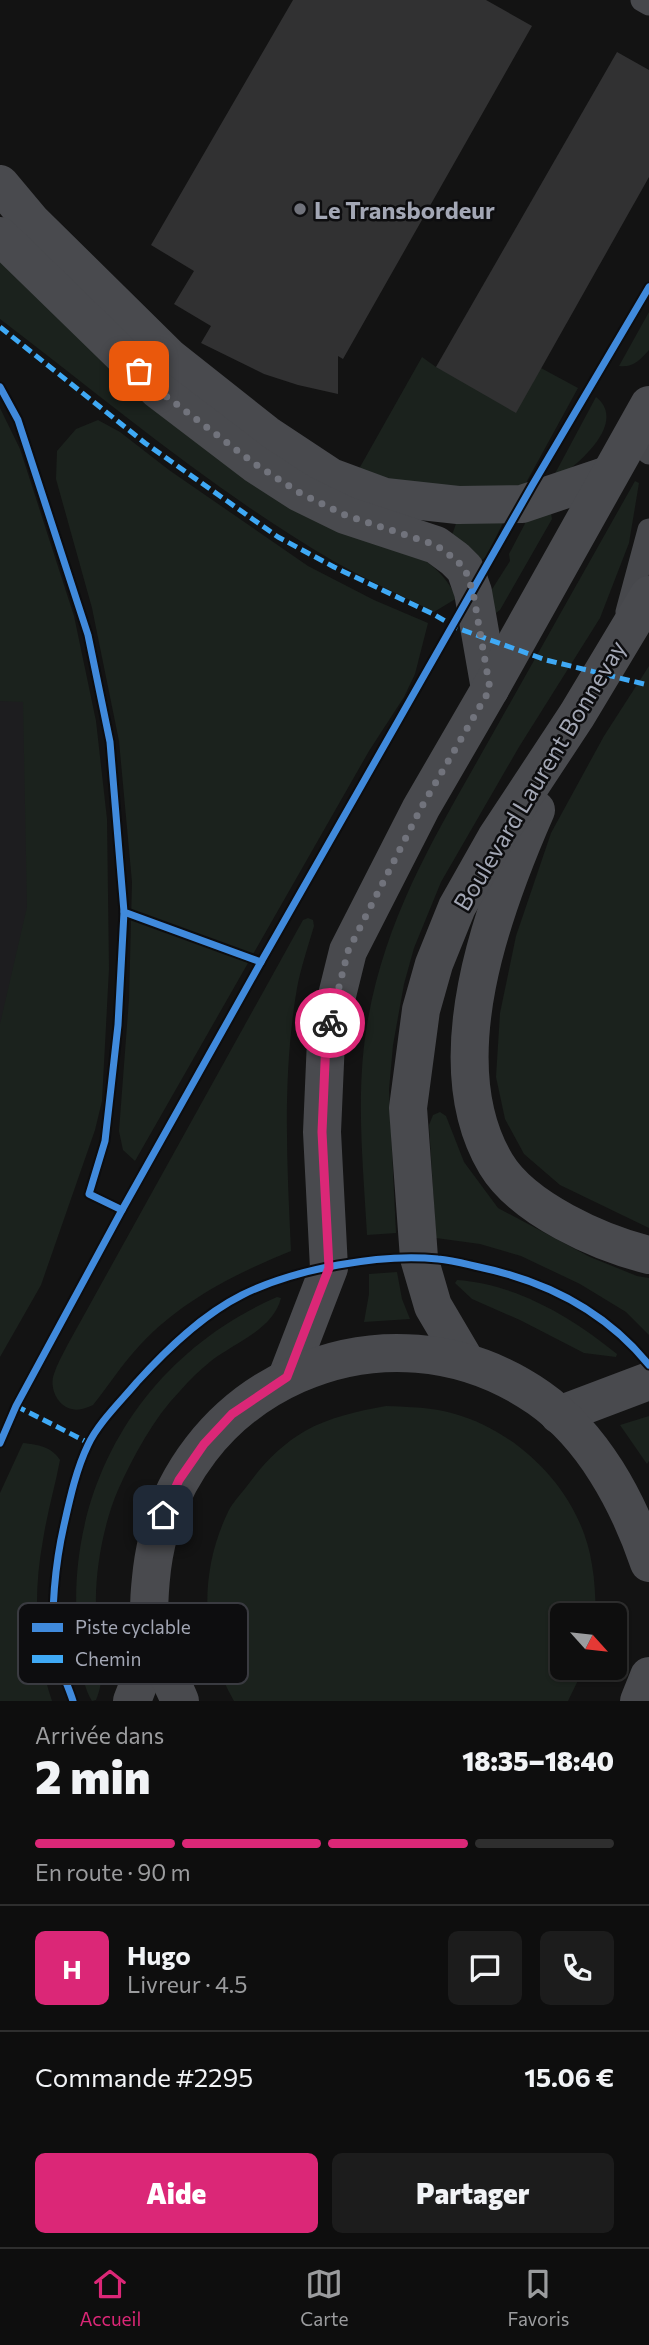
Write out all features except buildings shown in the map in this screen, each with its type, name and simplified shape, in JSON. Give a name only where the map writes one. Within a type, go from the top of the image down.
[{"type":"main road","points":[[0,184],[31,221],[170,358],[266,434],[331,477],[385,497],[458,505],[523,504],[608,475]]},
{"type":"main road","points":[[0,236],[158,390],[255,464],[300,493],[345,515],[436,545],[455,559],[465,569],[473,592],[490,689]]},
{"type":"main road","points":[[287,1377],[329,1268],[322,1132],[326,1040],[348,951],[421,808],[648,408]]},
{"type":"main road","name":"Boulevard Laurent Bonnevay","points":[[466,1362],[433,1306],[419,1258],[408,1108],[421,1010],[434,964],[457,907],[496,838],[577,715],[649,596]]},
{"type":"main road","points":[[577,715],[518,850],[483,958],[471,1021],[470,1076],[480,1125],[496,1165],[524,1195],[552,1215],[600,1240],[649,1255]]},
{"type":"main road","points":[[149,1603],[155,1545],[163,1515],[179,1480],[204,1444],[232,1414],[287,1377],[334,1360],[390,1353],[431,1354],[466,1362],[505,1378],[538,1398],[559,1415],[586,1442],[601,1464],[640,1538],[649,1563]]},
{"type":"main road","points":[[559,1415],[649,1381]]},
{"type":"main road","points":[[639,1701],[649,1676]]},
{"type":"main road","points":[[132,1701],[139,1684]]},
{"type":"main road","points":[[173,1684],[180,1701]]},
{"type":"lane","points":[[642,0],[649,4]]},
{"type":"lane","points":[[648,408],[649,453]]},
{"type":"lane","points":[[618,646],[649,530]]},
{"type":"shaded area","points":[[0,259],[428,563],[441,574],[457,598],[434,612],[335,562],[205,477],[0,319]]},
{"type":"shaded area","points":[[649,312],[649,350],[632,364],[619,366]]},
{"type":"shaded area","points":[[422,357],[436,367],[541,368],[578,388],[521,492],[447,492],[355,476]]},
{"type":"shaded area","points":[[596,397],[605,408],[606,420],[602,433],[583,457],[550,483]]},
{"type":"shaded area","points":[[0,408],[20,449],[74,616],[96,721],[107,819],[109,969],[102,1101],[95,1130],[41,1285],[0,1357],[0,1024],[27,907],[23,702],[0,701]]},
{"type":"shaded area","points":[[98,420],[120,432],[169,470],[308,566],[374,600],[428,623],[415,674],[404,697],[369,751],[135,1161],[123,1150],[119,1131],[129,999],[132,882],[119,741],[92,608],[56,479],[57,451],[76,429]]},
{"type":"shaded area","points":[[635,481],[639,483],[629,543],[600,618],[519,747],[441,882],[414,948],[404,984],[393,1045],[389,1090],[396,1233],[367,1235],[361,1127],[362,1073],[368,1019],[388,942],[435,838]]},
{"type":"shaded area","points":[[551,513],[552,519],[496,613],[489,594],[510,561],[509,554],[530,514]]},
{"type":"shaded area","points":[[458,518],[504,521],[486,557],[480,561],[452,535]]},
{"type":"shaded area","points":[[0,619],[32,698],[35,909],[0,1039]]},
{"type":"shaded area","points":[[649,666],[649,1228],[560,1185],[524,1154],[505,1119],[496,1077],[500,1013],[516,936],[551,833],[604,736]]},
{"type":"shaded area","points":[[303,920],[313,920],[314,926],[297,988],[287,1087],[291,1251],[230,1279],[191,1302],[140,1345],[93,1405],[77,1410],[67,1407],[58,1400],[53,1385],[60,1359]]},
{"type":"shaded area","points":[[440,1112],[446,1116],[464,1162],[498,1208],[590,1257],[637,1276],[649,1278],[649,1335],[626,1312],[580,1284],[521,1256],[480,1244],[436,1238],[429,1125],[433,1115]]},
{"type":"shaded area","points":[[397,1272],[402,1299],[410,1319],[364,1322],[369,1274]]},
{"type":"shaded area","points":[[457,1280],[522,1295],[581,1327],[617,1354],[616,1357],[584,1353],[472,1299],[455,1283]]},
{"type":"shaded area","points":[[277,1297],[281,1298],[270,1319],[252,1335],[211,1361],[161,1413],[118,1490],[105,1531],[99,1562],[96,1603],[77,1603],[77,1571],[86,1521],[101,1473],[124,1428],[154,1388],[189,1352],[230,1322]]},
{"type":"shaded area","points":[[386,1406],[455,1414],[480,1423],[503,1436],[545,1470],[576,1515],[586,1539],[593,1571],[595,1603],[550,1603],[550,1680],[578,1680],[568,1701],[234,1701],[226,1684],[248,1684],[248,1603],[207,1603],[212,1559],[219,1535],[235,1501],[266,1463],[297,1436],[334,1418]]},
{"type":"shaded area","points":[[649,1416],[649,1461],[647,1464],[620,1425]]},
{"type":"shaded area","points":[[23,1443],[48,1449],[60,1460],[43,1540],[37,1603],[18,1603],[18,1684],[47,1684],[52,1701],[0,1701],[0,1493]]},
{"type":"shaded area","points":[[85,1684],[101,1684],[96,1700],[92,1701]]},
{"type":"marked path","points":[[0,327],[145,443],[278,537],[457,628],[546,660],[644,684]]},
{"type":"marked path","points":[[16,1406],[89,1443]]},
{"type":"cycle path","points":[[0,1443],[16,1406],[122,1210],[261,962],[533,484],[649,287]]},
{"type":"cycle path","points":[[0,387],[18,420],[88,635],[110,742],[124,912],[261,962]]},
{"type":"cycle path","points":[[122,1210],[89,1194],[105,1141],[118,1025],[124,912]]},
{"type":"cycle path","points":[[53,1603],[61,1539],[74,1484],[92,1437],[148,1370],[173,1345],[213,1312],[263,1286],[312,1271],[365,1261],[391,1258],[448,1260],[504,1273],[573,1301],[614,1329],[649,1365]]},
{"type":"cycle path","points":[[67,1684],[73,1701]]},
{"type":"way so far","points":[[139,371],[158,390],[255,464],[300,493],[345,515],[436,545],[465,569],[473,592],[490,689],[421,808],[348,951],[330,1023]]},
{"type":"place","name":"Le Transbordeur","points":[[300,209]]},
{"type":"route","points":[[163,1515],[179,1480],[204,1444],[232,1414],[287,1377],[329,1268],[322,1132],[326,1040],[330,1023]]}]
